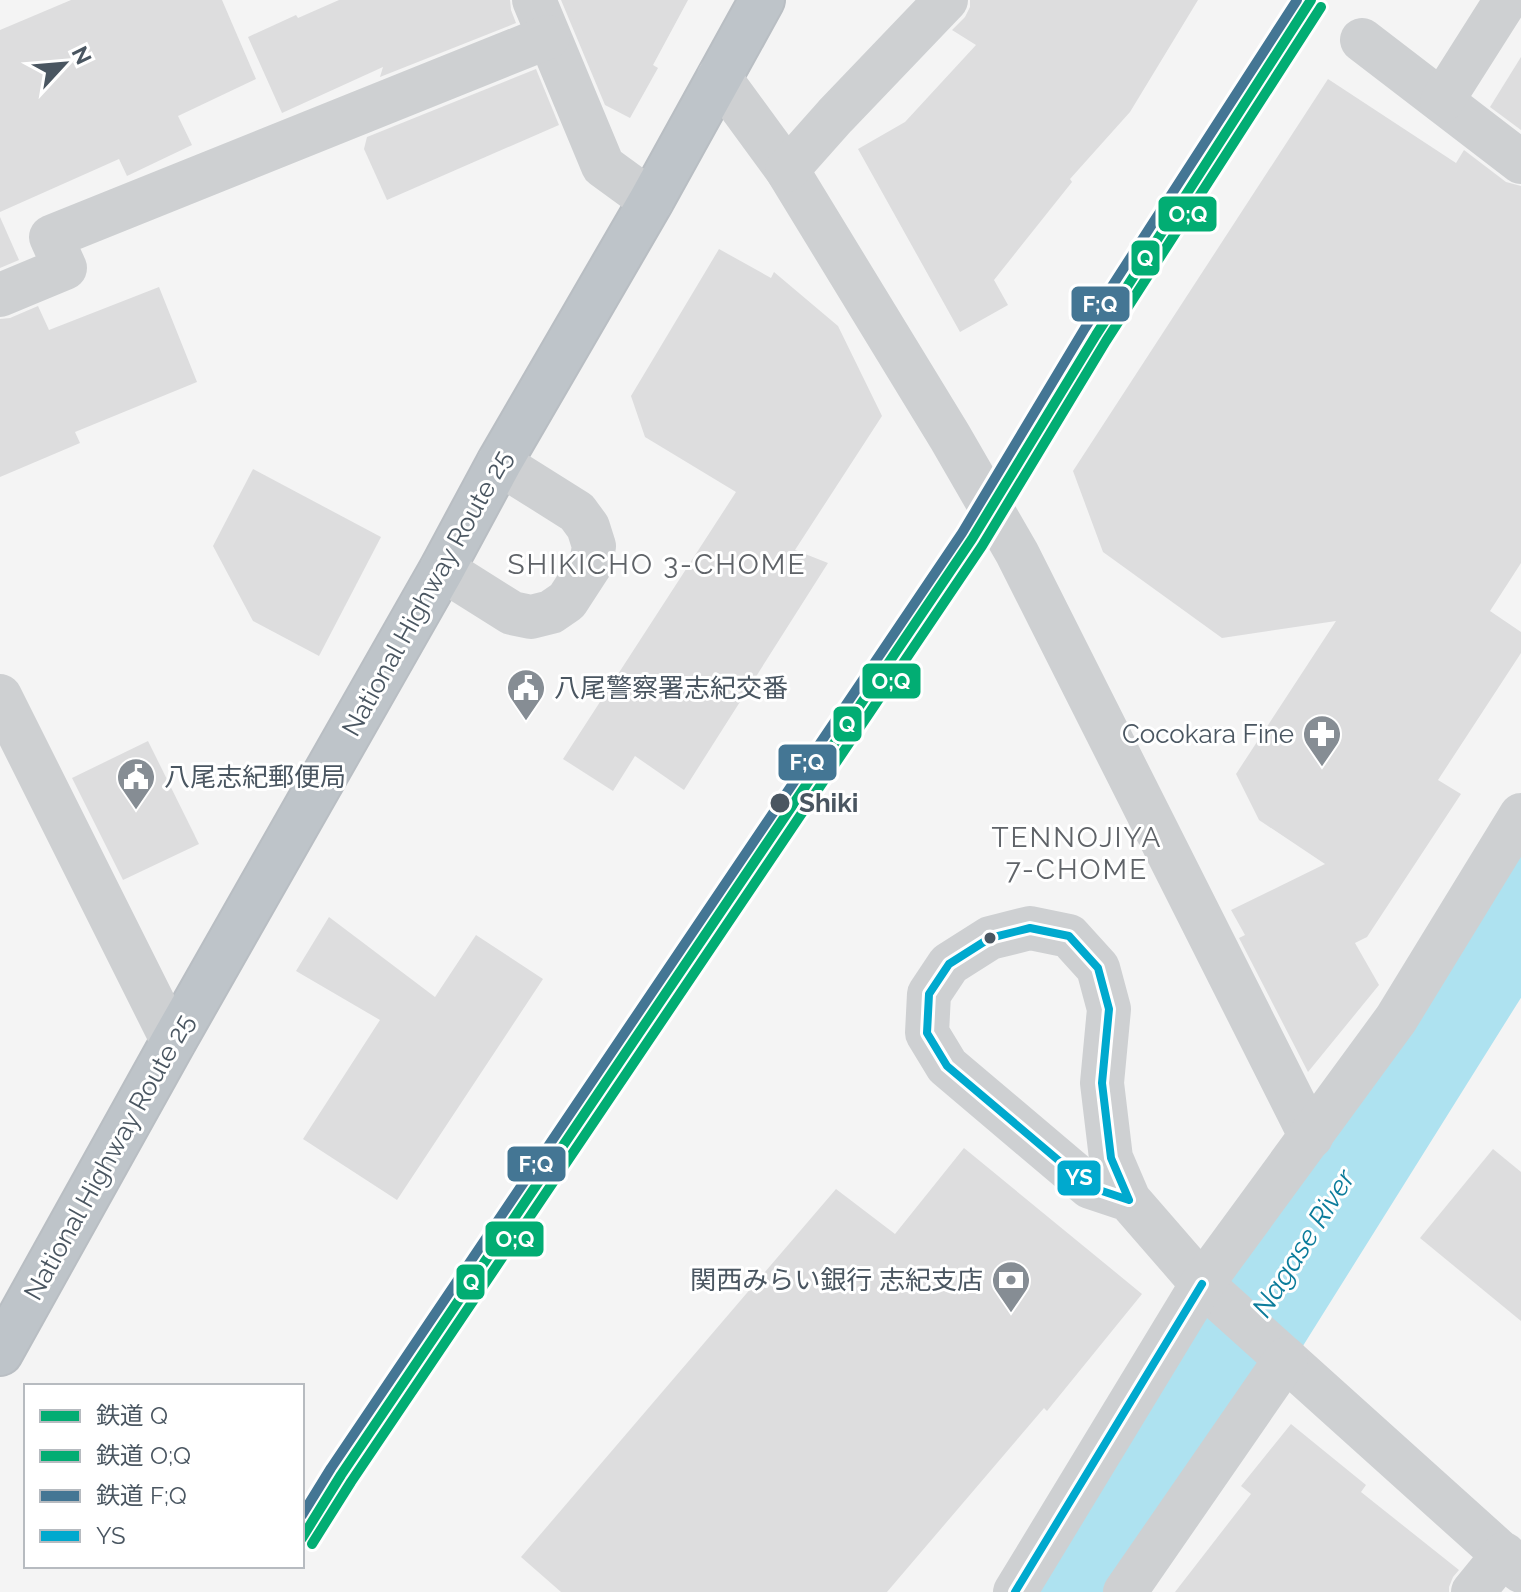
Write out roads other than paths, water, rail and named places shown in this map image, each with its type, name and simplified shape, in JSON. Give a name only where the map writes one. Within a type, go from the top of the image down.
[{"type":"highway","name":"National Highway Route 25","points":[[0,1353],[762,0]]},
{"type":"street","points":[[787,170],[946,0]]},
{"type":"street","points":[[1442,101],[1506,0]]},
{"type":"street","points":[[0,295],[65,268],[51,237],[541,18],[603,166],[651,201]]},
{"type":"street","points":[[1362,40],[1521,162]]},
{"type":"street","points":[[719,77],[787,170],[942,423],[1017,553],[1311,1137]]},
{"type":"street","points":[[442,569],[512,613],[531,617],[551,612],[567,601],[591,564],[594,546],[588,527],[577,512],[499,463]]},
{"type":"street","points":[[0,696],[173,1042]]},
{"type":"street","points":[[1015,1592],[1202,1284],[1396,1019],[1521,815]]},
{"type":"street","points":[[1129,1200],[1090,1187],[947,1066],[927,1033],[929,994],[949,964],[990,938],[1030,928],[1069,936],[1098,968],[1109,1009],[1102,1083],[1111,1158],[1129,1200],[1202,1284],[1512,1563],[1473,1592]]},
{"type":"street","points":[[1125,1592],[1286,1359]]},
{"type":"waterway","name":"Nagase River","points":[[1084,1592],[1521,894]]},
{"type":"rail line","name":"F;Q","points":[[304,1512],[962,533],[1085,328],[1297,0]]},
{"type":"rail line","name":"Q","points":[[304,1535],[341,1475],[972,539],[1096,335],[1311,0]]},
{"type":"rail line","name":"O;Q","points":[[312,1544],[982,546],[1106,341],[1321,7]]},
{"type":"place","name":"八尾警察署志紀交番","points":[[526,722]]},
{"type":"place","name":"Cocokara Fine","points":[[1322,768]]},
{"type":"place","name":"Shiki","points":[[780,803]]},
{"type":"place","name":"八尾志紀郵便局","points":[[136,811]]},
{"type":"place","name":"関西みらい銀行 志紀支店","points":[[1011,1314]]},
{"type":"district","name":"SHIKICHO 3-CHOME","points":[[657,564]]},
{"type":"district","name":"TENNOJIYA 7-CHOME","points":[[1077,853]]}]
